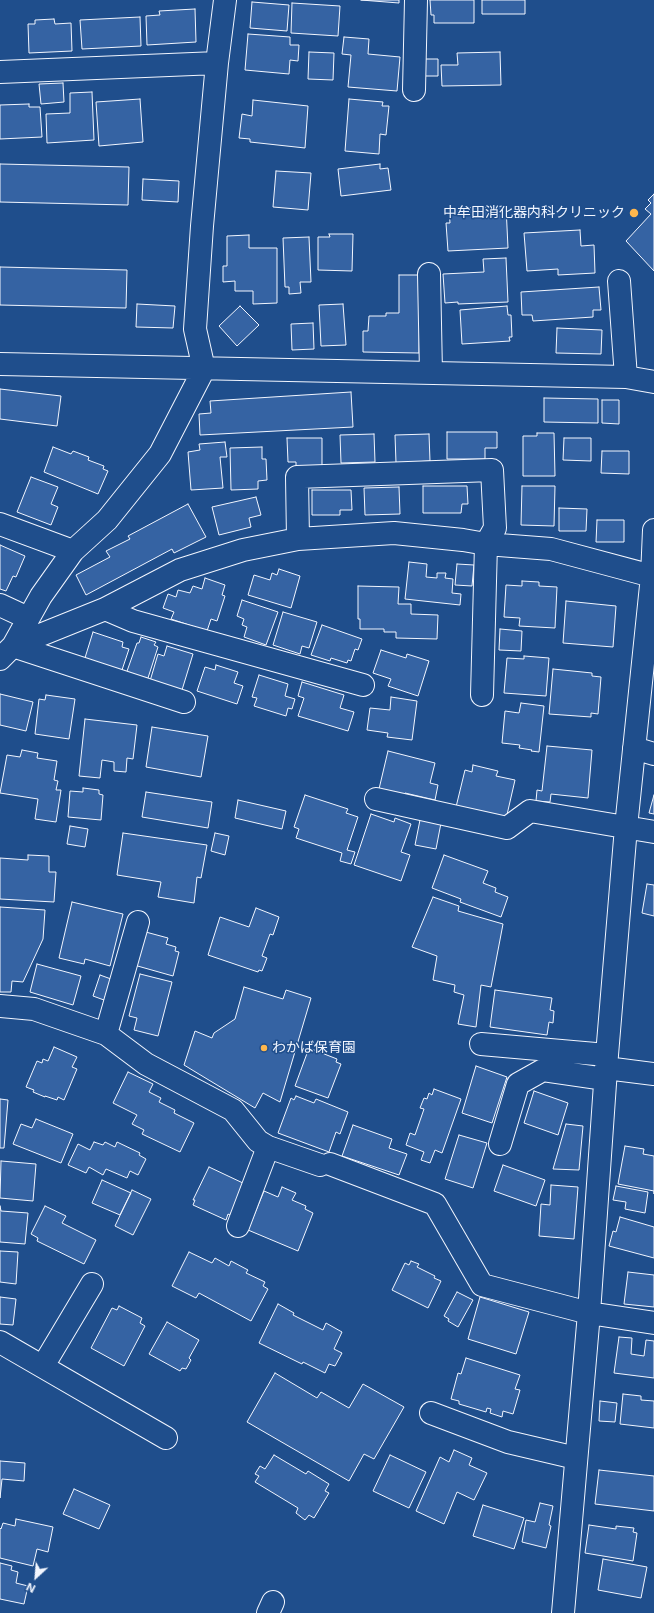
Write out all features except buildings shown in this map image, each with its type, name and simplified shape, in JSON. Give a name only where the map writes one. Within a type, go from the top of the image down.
[{"type":"street","points":[[6,652],[41,596],[73,551],[107,520],[160,454],[204,369],[195,329],[202,226],[217,63],[225,0]]},
{"type":"street","points":[[414,90],[416,0]]},
{"type":"street","points":[[0,72],[217,63]]},
{"type":"street","points":[[429,274],[431,373]]},
{"type":"street","points":[[619,281],[626,377]]},
{"type":"street","points":[[0,364],[626,377],[654,382]]},
{"type":"street","points":[[298,539],[296,477],[492,470],[494,528],[486,544],[482,695]]},
{"type":"street","points":[[0,524],[73,551]]},
{"type":"street","points":[[563,1613],[589,1313],[606,1067],[626,827],[644,751],[654,530]]},
{"type":"street","points":[[6,652],[105,609],[180,570],[243,550],[298,539],[394,533],[463,540],[486,544],[551,549],[652,576]]},
{"type":"street","points":[[0,605],[28,618]]},
{"type":"street","points":[[105,609],[133,621],[363,685]]},
{"type":"street","points":[[6,652],[184,702]]},
{"type":"street","points":[[376,799],[507,828],[530,811],[654,832]]},
{"type":"street","points":[[106,1034],[138,922]]},
{"type":"street","points":[[0,1006],[34,1009],[106,1034],[146,1064],[233,1110],[258,1141],[268,1147],[325,1165],[435,1204],[482,1285],[589,1313],[654,1323]]},
{"type":"street","points":[[481,1044],[606,1067],[654,1074]]},
{"type":"street","points":[[500,1144],[518,1084],[543,1070],[606,1067]]},
{"type":"street","points":[[238,1226],[268,1147]]},
{"type":"street","points":[[42,1366],[92,1284]]},
{"type":"street","points":[[0,1342],[166,1438]]},
{"type":"street","points":[[431,1413],[508,1442],[576,1458]]},
{"type":"place","name":"中牟田消化器内科クリニック","points":[[634,213]]},
{"type":"place","name":"わかば保育園","points":[[264,1048]]}]
